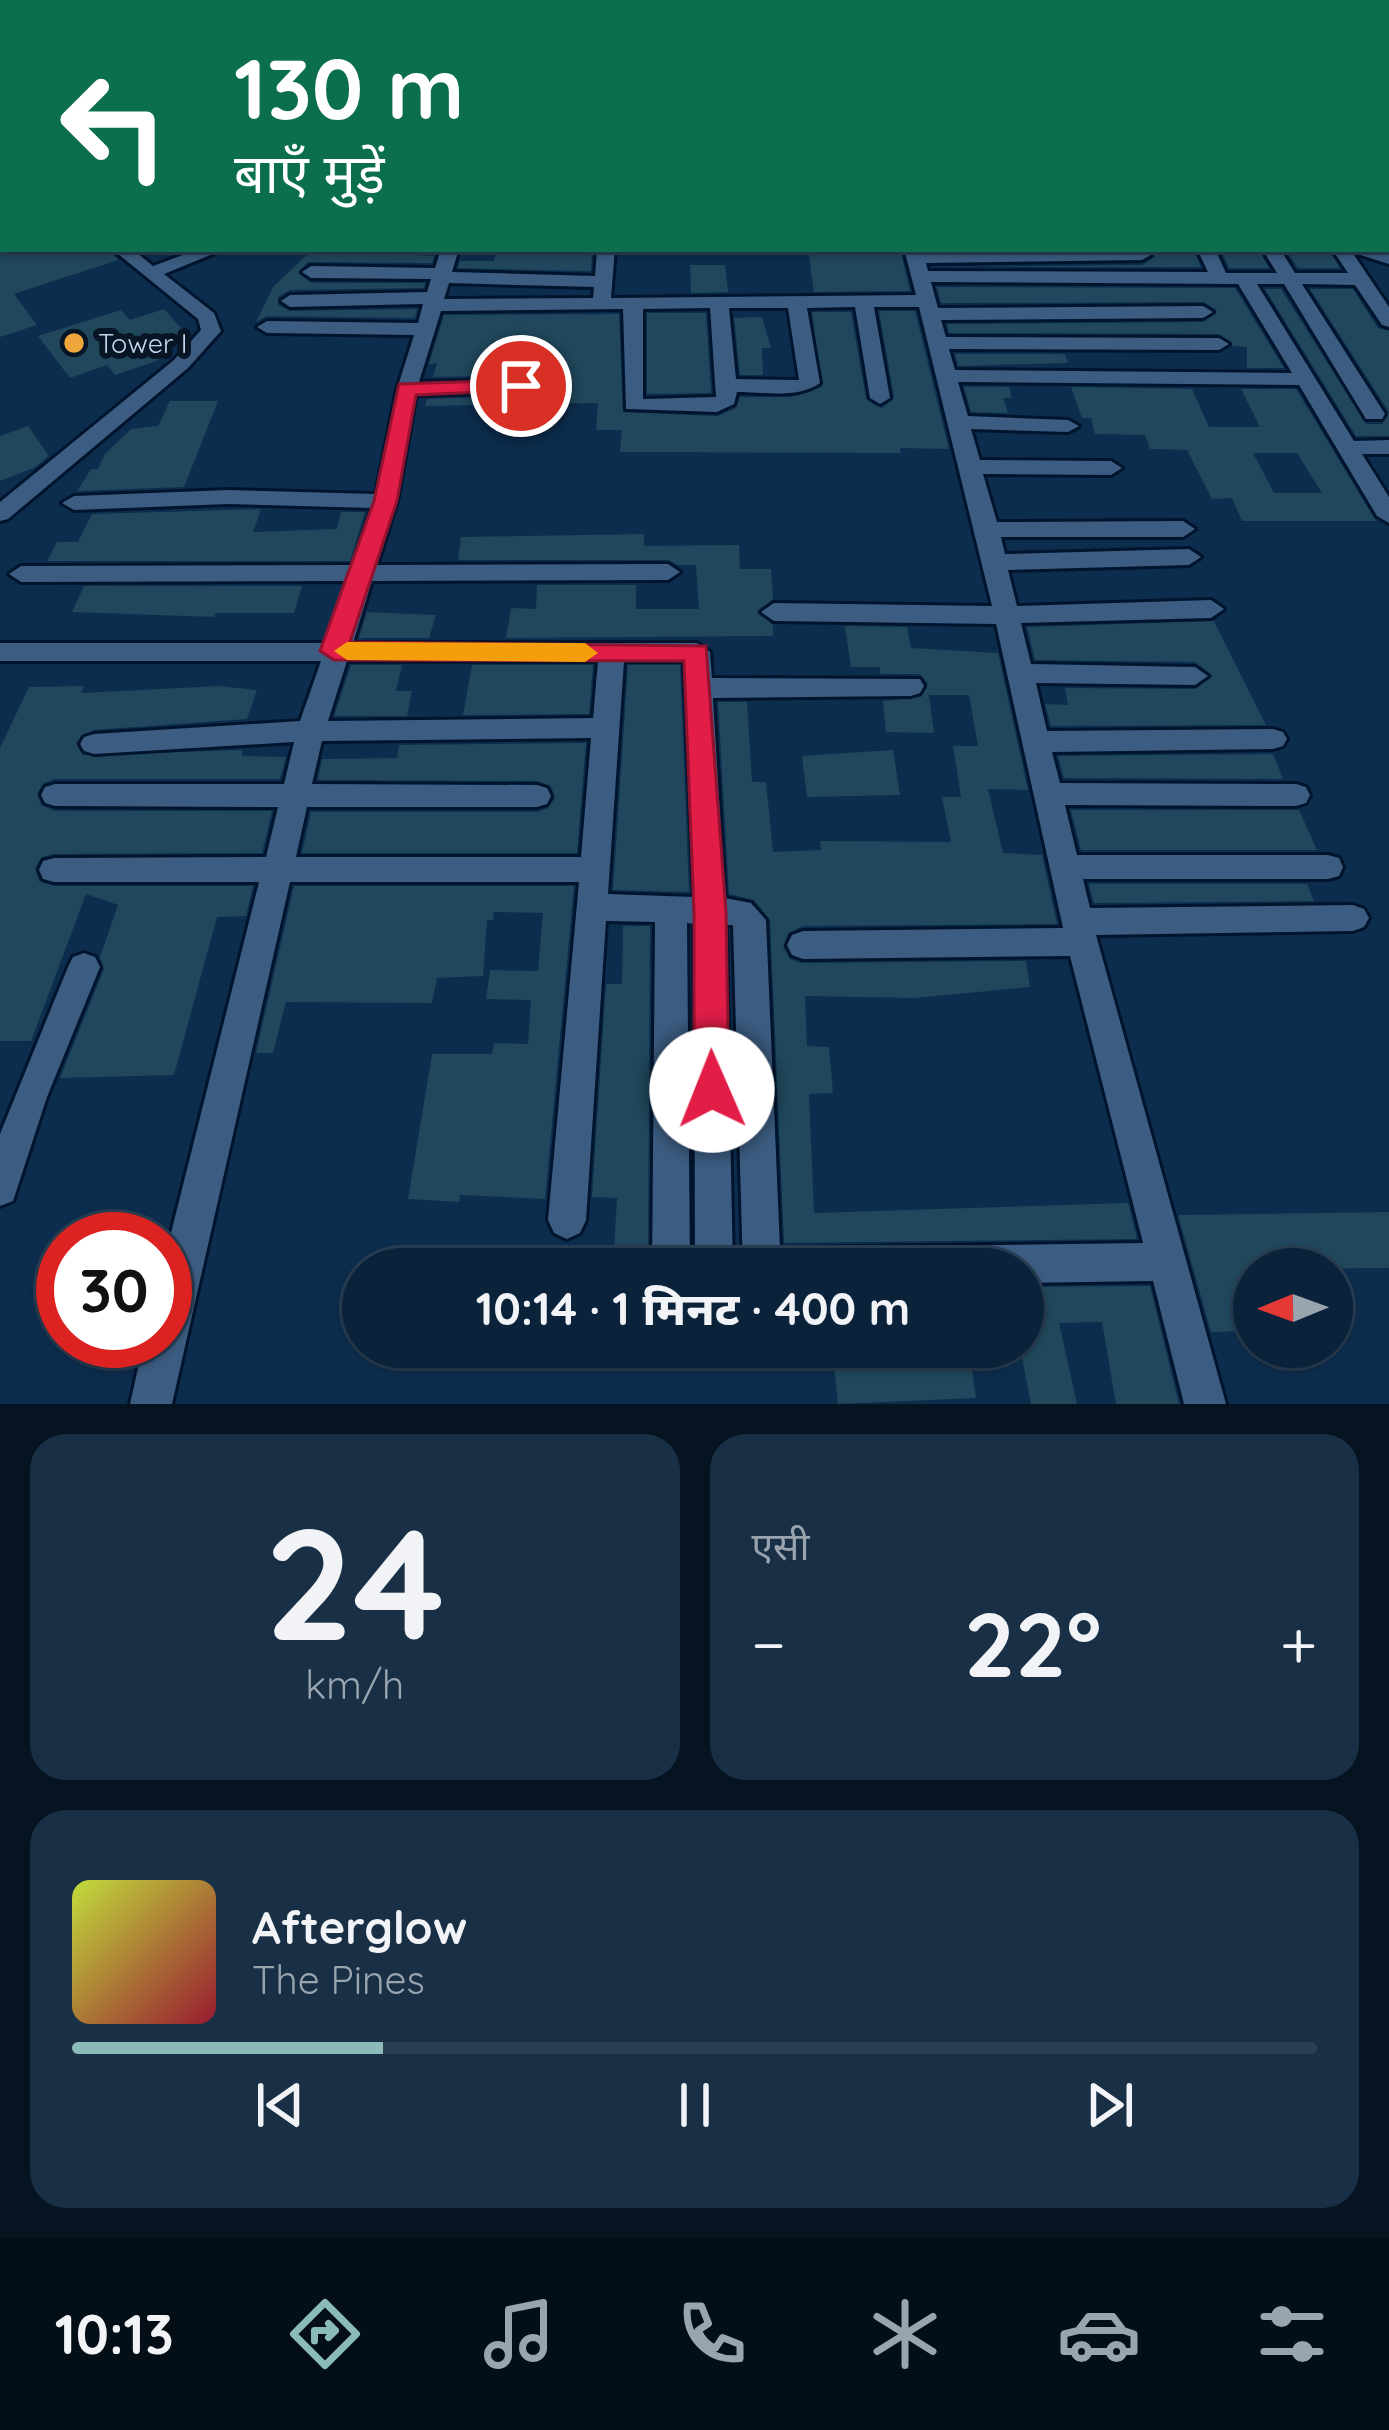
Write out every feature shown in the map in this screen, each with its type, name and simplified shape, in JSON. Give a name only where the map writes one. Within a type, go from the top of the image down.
[{"type":"street","points":[[0,514],[204,343],[211,331],[207,316],[125,252]]},
{"type":"street","points":[[145,268],[184,252]]},
{"type":"street","points":[[192,1220],[311,731],[386,501],[407,388],[439,283],[468,252]]},
{"type":"street","points":[[602,292],[606,252]]},
{"type":"street","points":[[311,272],[602,292],[633,303],[863,300],[1098,252],[1142,255]]},
{"type":"street","points":[[1098,252],[1110,277]]},
{"type":"street","points":[[1207,252],[1220,279]]},
{"type":"street","points":[[1273,252],[1382,414]]},
{"type":"street","points":[[1343,252],[1389,321]]},
{"type":"street","points":[[924,290],[1110,277],[1360,279]]},
{"type":"street","points":[[1183,277],[1238,380]]},
{"type":"street","points":[[1246,281],[1325,415],[1383,494],[1389,516]]},
{"type":"street","points":[[267,327],[439,283]]},
{"type":"street","points":[[290,301],[439,283],[602,292]]},
{"type":"street","points":[[924,290],[1203,312]]},
{"type":"street","points":[[924,290],[1219,344]]},
{"type":"street","points":[[924,290],[987,530],[1081,932],[1205,1404]]},
{"type":"street","points":[[724,386],[810,383],[796,300]]},
{"type":"street","points":[[863,300],[880,398]]},
{"type":"street","points":[[633,303],[633,405],[717,406],[727,400],[718,302]]},
{"type":"street","points":[[946,376],[1303,379]]},
{"type":"street","points":[[407,388],[560,385]]},
{"type":"street","points":[[1325,415],[1382,414]]},
{"type":"street","points":[[959,422],[1068,426]]},
{"type":"street","points":[[1348,448],[1389,447]]},
{"type":"street","points":[[971,467],[1111,468]]},
{"type":"street","points":[[74,503],[209,497],[386,501]]},
{"type":"street","points":[[987,530],[1183,530]]},
{"type":"street","points":[[994,562],[1189,557]]},
{"type":"street","points":[[21,574],[668,572]]},
{"type":"street","points":[[774,612],[1006,616],[1211,609]]},
{"type":"street","points":[[0,652],[697,652],[710,912],[714,1248]]},
{"type":"street","points":[[567,1220],[612,653]]},
{"type":"street","points":[[1020,673],[1195,676]]},
{"type":"street","points":[[699,688],[910,686]]},
{"type":"street","points":[[94,744],[311,731],[604,728]]},
{"type":"street","points":[[1036,742],[1273,739]]},
{"type":"street","points":[[1047,794],[1296,795]]},
{"type":"street","points":[[56,795],[537,796]]},
{"type":"street","points":[[1065,867],[1328,867]]},
{"type":"street","points":[[54,870],[597,869]]},
{"type":"street","points":[[593,907],[746,914],[750,920],[761,1248]]},
{"type":"street","points":[[671,911],[671,1248]]},
{"type":"street","points":[[803,945],[1353,918]]},
{"type":"street","points":[[0,1187],[30,1096],[84,967]]},
{"type":"street","points":[[1044,1264],[1169,1262]]},
{"type":"street","points":[[151,1404],[158,1368]]},
{"type":"building","points":[[0,252],[111,252],[118,260],[14,294],[37,325],[0,337]]},
{"type":"building","points":[[310,252],[434,256],[432,263],[308,262],[298,273],[311,283],[425,283],[424,288],[290,290],[278,297],[278,305],[290,311],[417,309],[415,318],[267,316],[256,322],[274,286]]},
{"type":"building","points":[[497,252],[592,254],[591,271],[458,268],[460,261],[494,261]]},
{"type":"building","points":[[808,252],[901,252],[910,291],[814,292]]},
{"type":"building","points":[[1151,252],[1194,252],[1201,267],[984,267],[1142,265],[1155,257]]},
{"type":"building","points":[[1221,252],[1260,252],[1269,268],[1229,268]]},
{"type":"building","points":[[1287,252],[1330,252],[1340,268],[1298,268]]},
{"type":"building","points":[[690,265],[725,265],[728,292],[691,293]]},
{"type":"building","points":[[937,287],[1235,288],[1284,368],[1247,368],[1247,347],[1233,346],[1219,334],[949,333],[947,324],[1203,322],[1217,310],[1203,302],[941,303]]},
{"type":"building","points":[[1265,289],[1281,289],[1366,424],[1382,424],[1389,412],[1389,436],[1356,436]]},
{"type":"building","points":[[1310,289],[1353,289],[1378,328],[1389,331],[1389,412]]},
{"type":"building","name":"Tower I","points":[[164,309],[189,337],[151,351],[159,360],[115,375],[107,365],[70,378],[38,336],[121,310],[130,320]]},
{"type":"building","points":[[879,311],[915,311],[949,449],[620,452],[622,430],[596,430],[598,403],[425,406],[427,399],[559,395],[573,387],[559,374],[433,377],[437,363],[429,364],[444,315],[619,314],[623,412],[717,416],[736,408],[740,397],[791,397],[822,387],[812,312],[851,312],[866,399],[882,408],[894,397]]},
{"type":"building","points":[[647,313],[706,313],[711,393],[647,394]]},
{"type":"building","points":[[762,317],[771,348],[762,348],[763,375],[740,375],[734,318]]},
{"type":"building","points":[[955,354],[1065,354],[1068,363],[958,366]]},
{"type":"building","points":[[964,387],[1009,387],[1012,398],[1003,398],[1008,413],[971,412]]},
{"type":"building","points":[[1071,387],[1192,389],[1209,427],[1260,427],[1241,389],[1296,389],[1376,521],[1242,521],[1232,498],[1212,499],[1187,450],[1150,449],[1145,435],[1095,434],[1091,418],[1082,418]],"holes":[[[1253,453],[1297,453],[1322,493],[1274,493]]]},
{"type":"building","points":[[170,401],[218,401],[184,487],[77,491],[91,469],[98,469],[105,454],[131,429],[158,426]]},
{"type":"building","points":[[28,426],[49,456],[34,468],[0,481],[0,436]]},
{"type":"building","points":[[261,509],[253,532],[337,529],[341,512],[365,512],[350,561],[47,561],[57,542],[78,542],[92,514]]},
{"type":"building","points":[[644,534],[644,546],[739,545],[740,569],[771,569],[773,599],[757,612],[773,625],[773,636],[506,638],[511,608],[536,609],[537,585],[636,585],[636,609],[699,609],[696,565],[668,560],[458,560],[461,537]]},
{"type":"building","points":[[84,586],[302,586],[294,613],[216,613],[214,617],[72,612]]},
{"type":"building","points":[[367,612],[436,615],[429,638],[359,638]]},
{"type":"building","points":[[1214,621],[1266,725],[1051,726],[1045,704],[1068,705],[1065,688],[1195,689],[1213,676],[1195,662],[1035,660],[1027,627]]},
{"type":"building","points":[[845,626],[907,627],[911,648],[998,653],[1028,790],[988,789],[1003,853],[1042,855],[1057,924],[803,926],[788,933],[783,947],[790,959],[801,963],[1026,961],[1030,987],[914,998],[805,996],[807,1046],[829,1047],[833,1093],[809,1094],[814,1213],[1128,1203],[1137,1239],[784,1243],[770,920],[754,900],[729,894],[718,702],[747,702],[752,782],[766,782],[773,852],[821,850],[820,841],[951,842],[942,797],[961,797],[953,746],[978,746],[969,695],[929,695],[934,733],[886,732],[883,701],[921,697],[928,684],[920,674],[880,674],[880,667],[851,667]]},
{"type":"building","points":[[351,665],[402,665],[396,691],[412,691],[407,716],[334,716]]},
{"type":"building","points":[[472,665],[593,665],[589,714],[463,715]]},
{"type":"building","points":[[628,665],[680,665],[689,892],[613,890]]},
{"type":"building","points":[[84,686],[81,693],[219,686],[257,690],[247,719],[93,730],[76,742],[83,755],[242,750],[242,756],[286,757],[280,779],[55,779],[37,793],[41,805],[55,811],[272,811],[262,853],[54,854],[42,857],[35,868],[39,881],[54,886],[253,886],[246,916],[217,917],[174,1075],[60,1078],[104,969],[100,957],[118,905],[86,894],[31,1041],[0,1041],[0,748],[29,687]]},
{"type":"building","points":[[586,743],[577,853],[302,853],[311,812],[537,812],[555,798],[551,786],[537,781],[318,780],[322,759],[397,758],[399,745]]},
{"type":"building","points":[[893,750],[900,795],[807,797],[802,756]]},
{"type":"building","points":[[1273,754],[1283,779],[1064,778],[1058,756]]},
{"type":"building","points":[[1071,810],[1299,810],[1317,850],[1081,850]]},
{"type":"building","points":[[1089,884],[1307,884],[1314,901],[1094,903]]},
{"type":"building","points":[[294,886],[574,886],[545,1199],[460,1195],[459,1202],[408,1199],[432,1054],[492,1054],[494,1043],[528,1044],[531,1000],[486,999],[490,970],[538,971],[543,913],[494,912],[493,920],[487,920],[483,976],[437,978],[432,1003],[286,1002],[273,1053],[256,1053]]},
{"type":"building","points":[[623,926],[650,926],[648,1248],[614,1248],[617,1198],[592,1197],[606,984],[622,984]]},
{"type":"building","points":[[1389,1212],[1389,1268],[1353,1268],[1353,1248],[1233,1248],[1233,1331],[1211,1332],[1178,1215]]},
{"type":"building","points":[[1150,1286],[1179,1404],[1116,1404],[1102,1322],[1059,1323],[1077,1404],[1031,1404],[1024,1368],[1044,1368],[1044,1287]]},
{"type":"building","points":[[834,1368],[972,1368],[976,1398],[838,1404]]},
{"type":"slow traffic","points":[[347,651],[585,653]]},
{"type":"place","name":"Tower I","points":[[74,343]]},
{"type":"route","points":[[521,386],[407,388],[386,501],[334,651],[697,652],[710,912],[712,1090]]}]
